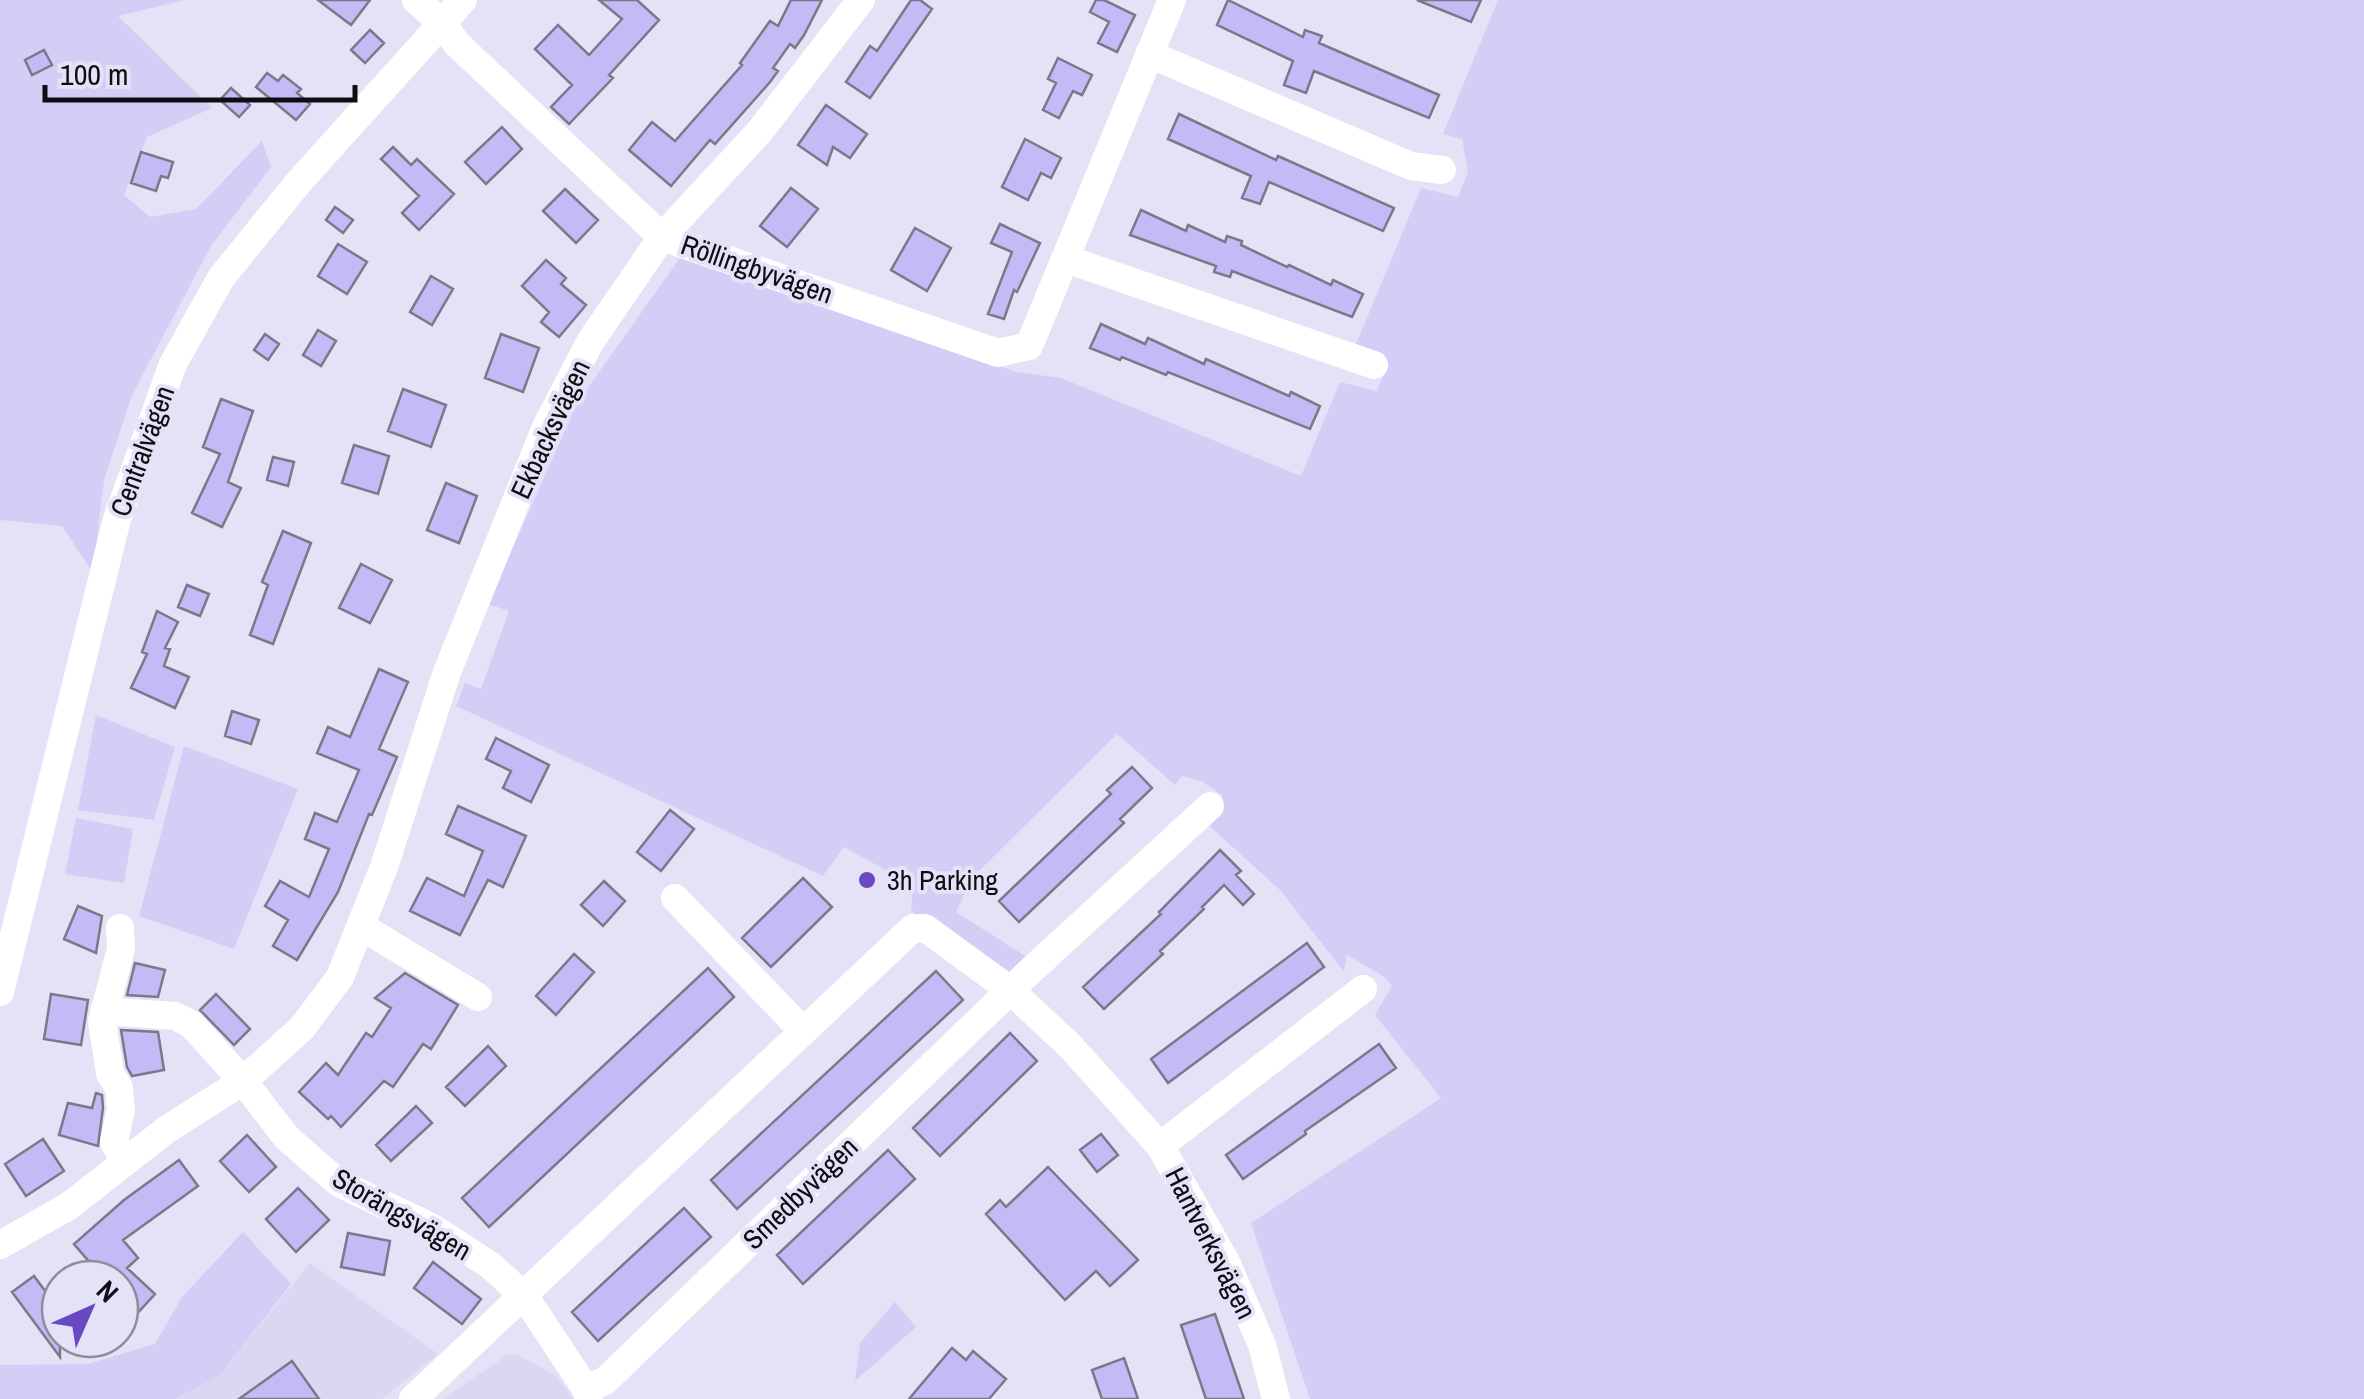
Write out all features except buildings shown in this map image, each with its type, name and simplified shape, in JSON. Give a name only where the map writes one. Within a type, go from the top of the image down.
[{"type":"street","name":"Röllingbyvägen","points":[[416,0],[443,24],[456,43],[662,236],[998,354],[1029,346],[1172,0]]},
{"type":"street","name":"Centralvägen","points":[[0,992],[117,518],[174,364],[222,278],[298,182],[463,0]]},
{"type":"street","name":"Ekbacksvägen","points":[[0,1245],[69,1206],[166,1130],[243,1081],[302,1028],[340,977],[362,927],[448,672],[546,427],[590,342],[662,236],[760,132],[861,0]]},
{"type":"street","points":[[1149,54],[1411,166],[1442,170]]},
{"type":"street","points":[[1066,259],[1374,364]]},
{"type":"street","points":[[1010,990],[1210,806]]},
{"type":"street","points":[[413,1399],[803,1031],[675,898]]},
{"type":"street","points":[[362,927],[478,998]]},
{"type":"street","points":[[120,928],[121,949],[102,1021],[110,1073],[119,1088],[121,1109],[114,1142],[125,1162]]},
{"type":"street","name":"Hantverksvägen","points":[[803,1031],[913,928],[925,928],[1010,990],[1070,1046],[1160,1146],[1226,1262],[1262,1345],[1276,1399]]},
{"type":"street","name":"Hantverksvägen","points":[[1160,1146],[1362,989]]},
{"type":"street","name":"Smedbyvägen","points":[[588,1394],[1010,990]]},
{"type":"street","points":[[104,1011],[174,1016],[191,1024],[243,1081]]},
{"type":"street","name":"Storängsvägen","points":[[243,1081],[287,1138],[339,1183],[430,1227],[490,1265],[524,1297],[588,1394]]},
{"type":"shaded area","points":[[0,0],[185,0],[118,16],[212,108],[147,137],[124,195],[150,217],[196,209],[262,141],[271,167],[211,246],[132,395],[104,480],[93,573],[62,526],[0,520]]},
{"type":"shaded area","points":[[1498,0],[2364,0],[2364,1399],[1310,1399],[1251,1223],[1441,1098],[1375,1015],[1392,986],[1383,976],[1347,955],[1344,972],[1281,891],[1204,821],[1223,796],[1201,781],[1182,776],[1175,785],[1117,734],[972,878],[956,912],[1027,957],[1010,972],[925,928],[911,909],[913,885],[844,847],[823,876],[456,706],[465,683],[481,689],[509,611],[488,604],[577,403],[680,258],[1017,372],[1061,378],[1301,476],[1340,382],[1377,391],[1387,367],[1354,349],[1421,188],[1458,197],[1468,172],[1462,139],[1443,134]]},
{"type":"shaded area","points":[[96,715],[175,747],[154,820],[78,810]]},
{"type":"shaded area","points":[[184,746],[298,789],[234,949],[139,916]]},
{"type":"shaded area","points":[[76,818],[133,829],[124,883],[65,874]]},
{"type":"shaded area","points":[[243,1232],[291,1284],[220,1375],[175,1399],[0,1399],[0,1365],[140,1359],[140,1348],[155,1344],[182,1297]]},
{"type":"shaded area","points":[[310,1263],[438,1354],[382,1399],[175,1399],[220,1375]]},
{"type":"shaded area","points":[[895,1302],[916,1327],[855,1381],[860,1343]]},
{"type":"shaded area","points":[[507,1355],[518,1355],[557,1376],[573,1399],[443,1399]]},
{"type":"place","name":"3h Parking","points":[[867,880]]}]
